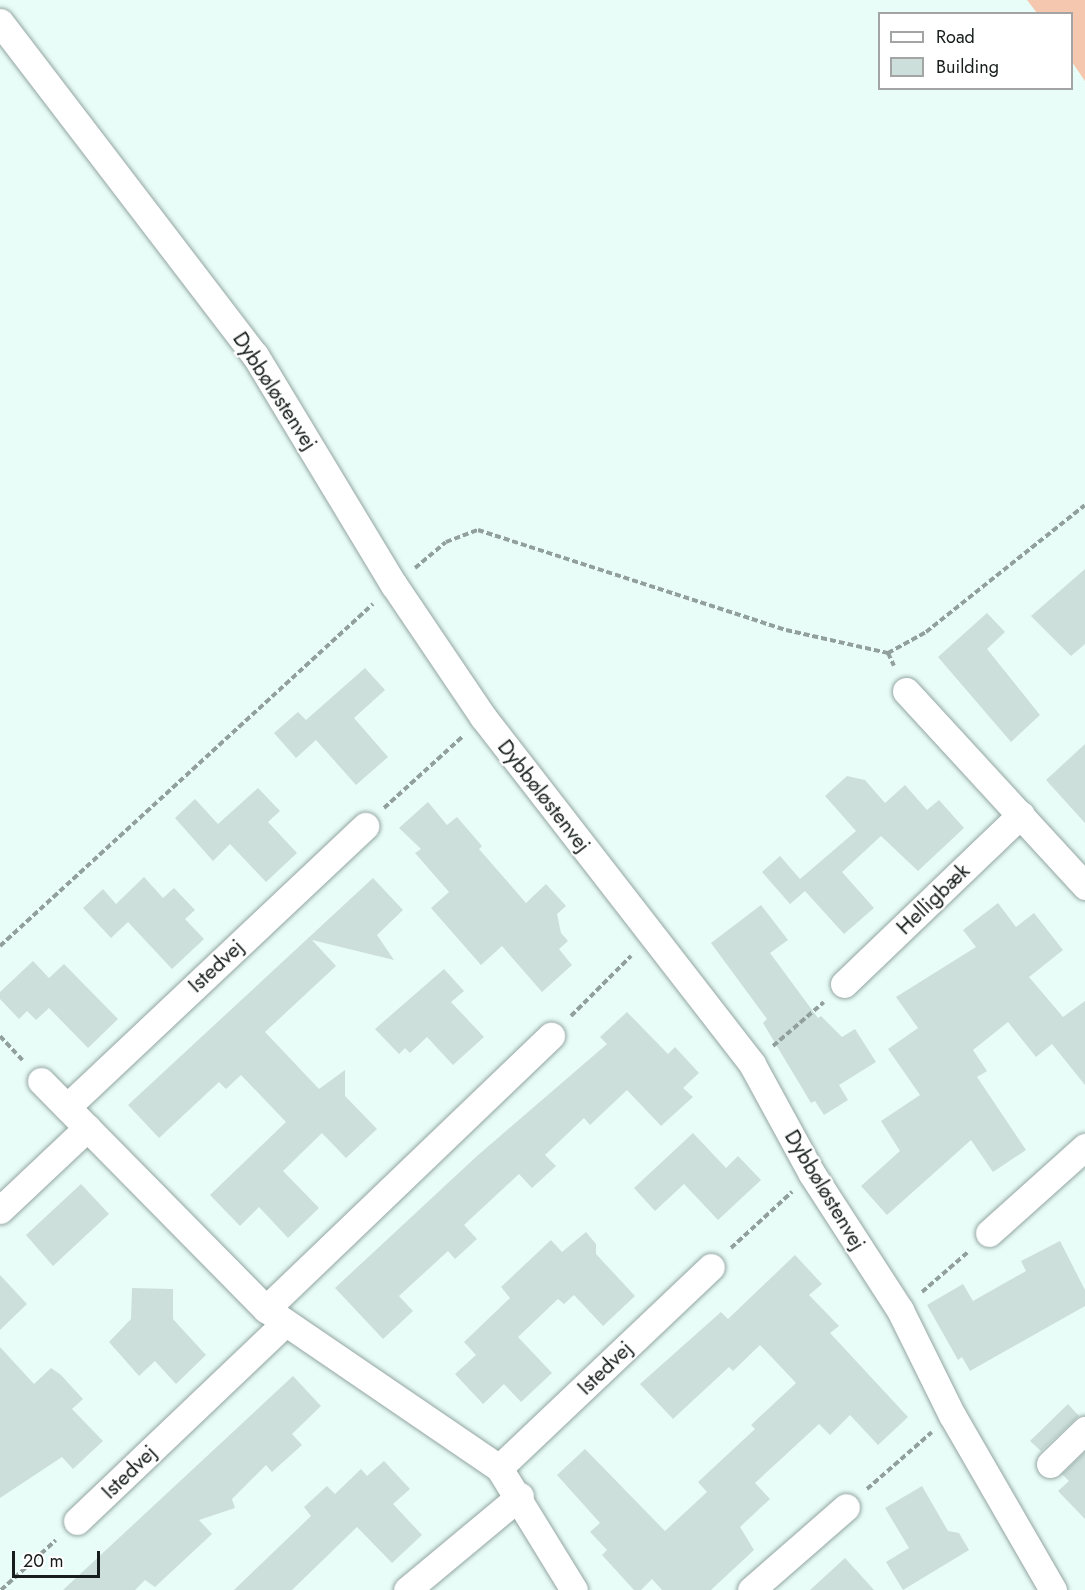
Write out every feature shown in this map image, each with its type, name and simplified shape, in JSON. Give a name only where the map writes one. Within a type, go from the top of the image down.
[{"type":"street","name":"Dybbøløstenvej","points":[[0,22],[255,355],[394,585],[483,717],[752,1064],[812,1174],[900,1310],[952,1415],[1053,1590]]},
{"type":"street","points":[[906,691],[1085,886]]},
{"type":"street","name":"Helligbæk","points":[[844,984],[1021,814]]},
{"type":"street","name":"Istedvej","points":[[67,1107],[365,826]]},
{"type":"street","name":"Istedvej","points":[[77,1521],[551,1036]]},
{"type":"street","points":[[41,1081],[276,1316],[499,1468],[520,1496],[574,1590]]},
{"type":"street","points":[[0,1210],[87,1128]]},
{"type":"street","points":[[989,1233],[1085,1147]]},
{"type":"street","name":"Istedvej","points":[[499,1468],[711,1267]]},
{"type":"street","points":[[1050,1464],[1085,1430]]},
{"type":"street","points":[[407,1590],[520,1496]]},
{"type":"street","points":[[752,1590],[846,1507]]},
{"type":"path","points":[[0,946],[394,585],[446,542],[478,530],[786,630],[888,653],[926,632],[1085,505]]},
{"type":"path","points":[[365,826],[483,717]]},
{"type":"path","points":[[551,1036],[651,936]]},
{"type":"path","points":[[752,1064],[844,984]]},
{"type":"path","points":[[711,1267],[812,1174]]},
{"type":"path","points":[[900,1310],[989,1233]]},
{"type":"path","points":[[846,1507],[952,1415]]},
{"type":"path","points":[[1,1590],[77,1521]]},
{"type":"shaded area","points":[[1027,0],[1085,0],[1085,81],[1073,63],[1073,12],[1036,12]]},
{"type":"building","points":[[1085,569],[1085,644],[1071,656],[1031,616]]},
{"type":"building","points":[[987,613],[1005,632],[987,649],[1040,715],[1011,742],[938,657]]},
{"type":"building","points":[[365,668],[385,690],[354,718],[388,757],[356,785],[316,740],[296,758],[274,733],[298,712],[306,720]]},
{"type":"building","points":[[1085,744],[1085,823],[1046,780]]},
{"type":"building","points":[[847,776],[865,780],[885,803],[905,785],[927,810],[939,800],[964,828],[918,871],[881,836],[842,872],[874,908],[844,934],[805,891],[790,904],[762,872],[780,856],[800,879],[856,831],[825,796]]},
{"type":"building","points":[[258,788],[280,811],[268,822],[297,853],[266,882],[230,844],[213,861],[175,818],[195,799],[218,824]]},
{"type":"building","points":[[428,802],[447,825],[457,817],[482,846],[479,849],[526,903],[546,884],[566,906],[557,914],[561,933],[568,941],[559,949],[572,965],[542,992],[502,946],[481,965],[431,908],[449,892],[415,853],[421,849],[399,828]]},
{"type":"building","points":[[144,877],[163,898],[174,888],[195,910],[185,919],[204,939],[172,969],[128,922],[111,938],[83,908],[103,889],[116,904]]},
{"type":"building","points":[[373,878],[403,910],[377,935],[394,960],[312,940],[336,966],[265,1032],[319,1089],[345,1070],[345,1096],[377,1129],[346,1158],[322,1133],[283,1171],[319,1208],[288,1238],[259,1207],[240,1226],[210,1195],[286,1122],[241,1075],[226,1089],[219,1082],[159,1138],[128,1105]]},
{"type":"building","points":[[998,903],[1016,927],[1034,913],[1063,950],[1029,977],[1063,1017],[1085,1001],[1085,1085],[1052,1044],[1036,1057],[1008,1022],[973,1050],[987,1071],[977,1077],[1026,1150],[993,1172],[971,1140],[887,1215],[861,1186],[900,1151],[881,1121],[920,1095],[888,1049],[918,1028],[896,997],[976,947],[963,930]]},
{"type":"building","points":[[761,905],[788,940],[770,953],[818,1018],[821,1016],[842,1037],[855,1029],[876,1062],[839,1085],[848,1100],[824,1115],[815,1101],[811,1103],[763,1023],[767,1019],[711,943]]},
{"type":"building","points":[[33,961],[49,978],[64,964],[118,1019],[88,1048],[49,1008],[36,1020],[27,1011],[19,1019],[0,999],[0,992]]},
{"type":"building","points":[[444,969],[464,991],[451,1002],[484,1037],[453,1065],[427,1037],[410,1053],[405,1048],[399,1054],[375,1029]]},
{"type":"building","points":[[627,1012],[668,1054],[675,1047],[699,1073],[683,1088],[693,1097],[661,1126],[627,1090],[590,1125],[584,1118],[545,1155],[556,1166],[532,1188],[519,1174],[464,1225],[477,1239],[455,1259],[448,1251],[399,1296],[413,1311],[383,1339],[335,1288],[477,1156],[607,1044],[600,1037]]},
{"type":"building","points":[[693,1133],[726,1168],[738,1156],[761,1180],[718,1220],[684,1184],[655,1211],[634,1188]]},
{"type":"building","points":[[81,1184],[109,1214],[53,1266],[26,1235]]},
{"type":"building","points":[[586,1232],[596,1244],[596,1254],[635,1296],[603,1326],[574,1295],[564,1304],[558,1299],[518,1337],[552,1373],[521,1402],[504,1384],[483,1404],[455,1374],[476,1355],[464,1342],[510,1298],[501,1287],[551,1240],[562,1252]]},
{"type":"building","points":[[1060,1241],[1085,1290],[1085,1306],[970,1371],[962,1357],[958,1360],[927,1305],[963,1284],[973,1301],[1026,1271],[1021,1261]]},
{"type":"building","points":[[795,1255],[822,1284],[809,1295],[839,1326],[830,1333],[908,1417],[878,1445],[850,1415],[830,1435],[819,1424],[755,1483],[770,1499],[740,1527],[754,1550],[711,1590],[662,1590],[652,1579],[641,1590],[634,1590],[602,1555],[607,1550],[590,1532],[600,1523],[557,1475],[585,1449],[665,1531],[707,1492],[698,1482],[755,1429],[751,1425],[796,1383],[760,1345],[733,1371],[729,1367],[673,1419],[640,1384],[721,1312],[728,1319]]},
{"type":"building","points":[[0,1275],[27,1304],[0,1330]]},
{"type":"building","points":[[132,1288],[173,1289],[173,1319],[206,1355],[176,1384],[155,1361],[139,1376],[109,1342],[131,1319]]},
{"type":"building","points":[[0,1347],[34,1384],[51,1368],[61,1375],[83,1399],[72,1409],[103,1441],[73,1469],[62,1457],[0,1498]]},
{"type":"building","points":[[293,1376],[321,1406],[292,1434],[302,1445],[272,1472],[266,1465],[232,1499],[235,1508],[199,1520],[212,1534],[155,1587],[145,1580],[135,1590],[63,1590]]},
{"type":"building","points":[[1068,1404],[1079,1416],[1041,1451],[1030,1441]]},
{"type":"building","points":[[1085,1452],[1085,1519],[1058,1491],[1069,1481],[1062,1474]]},
{"type":"building","points":[[384,1461],[410,1489],[393,1504],[422,1535],[392,1563],[357,1527],[292,1590],[234,1590],[311,1516],[304,1507],[327,1486],[335,1494],[361,1469],[367,1476]]},
{"type":"building","points":[[922,1486],[948,1531],[959,1533],[969,1550],[903,1590],[886,1562],[909,1548],[885,1508]]},
{"type":"building","points":[[845,1558],[874,1590],[810,1590]]}]
